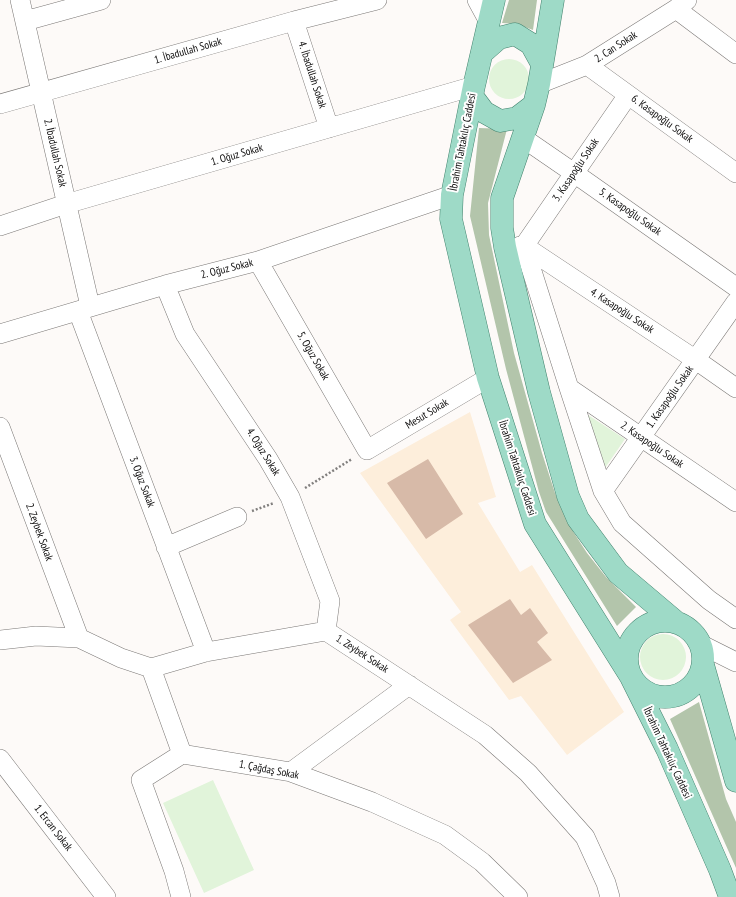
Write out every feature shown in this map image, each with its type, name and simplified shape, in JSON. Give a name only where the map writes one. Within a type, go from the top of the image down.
[{"type":"main road","name":"İbrahim Tahtakılıç Caddesi","points":[[494,0],[473,91],[452,195],[451,219],[488,378],[535,524],[631,677],[667,749],[720,870],[730,897]]},
{"type":"main road","points":[[553,0],[538,84],[523,138],[502,198],[502,228],[514,246],[539,392],[568,496],[578,519],[618,573],[676,622],[686,627],[694,634],[704,654],[700,675],[686,692],[677,696],[666,698],[655,697],[637,686],[631,677],[626,664],[627,651],[632,639],[641,629],[652,623],[665,620],[676,622]]},
{"type":"main road","points":[[473,91],[484,112],[500,121],[517,118],[538,84],[531,44],[515,34],[500,38],[482,53]]},
{"type":"main road","points":[[703,665],[736,781]]},
{"type":"street","name":"2. İbadullah Sokak","points":[[20,0],[66,204],[84,309]]},
{"type":"street","points":[[25,22],[100,0]]},
{"type":"street","name":"1. İbadullah Sokak","points":[[0,104],[294,21],[377,0]]},
{"type":"street","points":[[477,0],[490,22]]},
{"type":"street","points":[[682,4],[736,54]]},
{"type":"street","name":"2. Can Sokak","points":[[538,84],[587,65],[682,4]]},
{"type":"street","name":"4. İbadullah Sokak","points":[[294,21],[329,128]]},
{"type":"street","name":"6. Kasapoğlu Sokak","points":[[587,65],[736,173]]},
{"type":"street","name":"1. Oğuz Sokak","points":[[0,226],[66,204],[329,128],[473,91]]},
{"type":"street","name":"3. Kasapoğlu Sokak","points":[[514,246],[574,173],[628,95]]},
{"type":"street","name":"5. Kasapoğlu Sokak","points":[[523,138],[736,288]]},
{"type":"street","name":"2. Oğuz Sokak","points":[[0,334],[165,285],[258,261],[452,195]]},
{"type":"street","points":[[514,246],[569,388],[603,492],[622,522],[709,600],[736,619]]},
{"type":"street","name":"4. Kasapoğlu Sokak","points":[[514,246],[696,360],[736,388]]},
{"type":"street","name":"5. Oğuz Sokak","points":[[258,261],[367,450]]},
{"type":"street","name":"4. Oğuz Sokak","points":[[165,285],[185,334],[268,459],[290,497],[330,601],[326,631]]},
{"type":"street","name":"1. Kasapoğlu Sokak","points":[[603,492],[736,302]]},
{"type":"street","name":"3. Oğuz Sokak","points":[[84,309],[166,547],[206,652]]},
{"type":"street","name":"Mesut Sokak","points":[[367,450],[488,378]]},
{"type":"street","name":"2. Kasapoğlu Sokak","points":[[569,388],[736,502]]},
{"type":"street","name":"2. Zeybek Sokak","points":[[0,427],[79,638]]},
{"type":"street","points":[[166,547],[237,517]]},
{"type":"street","name":"1. Zeybek Sokak","points":[[151,668],[206,652],[326,631],[485,735],[528,774],[585,837],[606,883],[610,897]]},
{"type":"street","points":[[0,640],[36,636],[79,638],[121,658],[151,668],[182,754],[142,780],[174,871],[181,897]]},
{"type":"street","points":[[700,644],[736,662]]},
{"type":"street","points":[[291,772],[409,685]]},
{"type":"street","name":"1. Çağdaş Sokak","points":[[182,754],[291,772],[372,802],[445,835],[482,862],[518,897]]},
{"type":"street","name":"1. Ercan Sokak","points":[[0,759],[106,897]]},
{"type":"shaded area","points":[[470,412],[496,497],[478,503],[520,572],[532,565],[624,712],[567,755],[521,696],[509,700],[450,620],[461,612],[360,473]]},
{"type":"green space","points":[[509,0],[537,0],[533,30],[517,24],[502,23]]},
{"type":"green space","points":[[513,59],[520,62],[526,68],[529,79],[528,87],[520,96],[513,99],[505,99],[498,96],[490,87],[489,75],[492,68],[501,60]]},
{"type":"green space","points":[[479,128],[507,129],[488,203],[489,235],[514,353],[542,453],[561,507],[574,533],[587,553],[606,577],[636,607],[617,626],[546,512],[539,492],[506,369],[470,216]]},
{"type":"green space","points":[[585,413],[625,439],[605,468]]},
{"type":"green space","points":[[658,634],[668,634],[676,638],[682,644],[686,652],[686,662],[682,670],[676,676],[668,680],[658,680],[650,676],[644,670],[640,662],[640,652],[644,644],[650,638]]},
{"type":"green space","points":[[699,702],[726,799],[736,822],[736,868],[670,719]]},
{"type":"green space","points":[[213,780],[254,870],[204,893],[163,803]]},
{"type":"building","points":[[428,459],[463,514],[426,539],[387,483]]},
{"type":"building","points":[[510,599],[521,615],[530,608],[548,633],[537,642],[552,660],[513,683],[468,625]]}]
